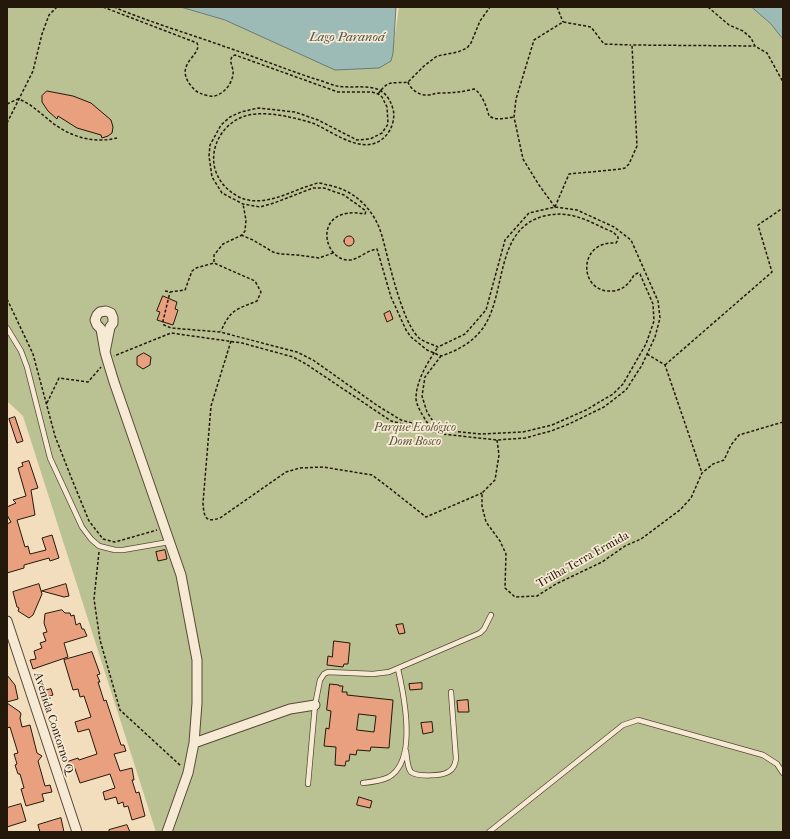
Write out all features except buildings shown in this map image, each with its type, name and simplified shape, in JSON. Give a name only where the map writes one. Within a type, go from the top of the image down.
[{"type":"street","points":[[106,356],[110,327],[113,323],[111,313],[106,311],[100,312],[96,315],[95,320],[101,329],[106,356],[181,575],[197,660],[197,704],[194,744],[188,773],[167,832]]},
{"type":"street","points":[[101,329],[106,330],[110,327]]},
{"type":"street","name":"Avenida Contorno Q","points":[[7,621],[76,832]]},
{"type":"street","points":[[194,744],[290,709],[315,705]]},
{"type":"lane","points":[[7,328],[21,351],[53,464],[82,527],[99,546],[105,549],[123,550],[169,542]]},
{"type":"lane","points":[[308,784],[315,705],[320,680],[324,674],[328,672],[373,674],[398,669],[482,632],[491,614]]},
{"type":"lane","points":[[398,669],[406,716],[406,751],[409,768],[414,774],[443,774],[452,769],[455,764],[456,759],[452,692]]},
{"type":"lane","points":[[488,832],[623,725],[638,720],[763,755],[777,764],[783,773]]},
{"type":"lane","points":[[362,783],[380,780],[390,776],[398,769],[406,751]]},
{"type":"path","points":[[7,123],[33,71],[42,34],[49,16],[57,7]]},
{"type":"path","points":[[103,7],[197,43],[198,51],[187,62],[185,70],[188,83],[196,92],[211,96],[220,94],[230,84],[234,73],[230,60],[235,55],[338,92],[372,92],[382,97],[388,107],[388,124],[382,133],[370,140],[357,140],[318,120],[294,112],[258,108],[241,112],[230,117],[221,125],[210,144],[209,156],[212,178],[222,193],[243,204],[260,207],[313,188],[324,188],[344,195],[366,211],[365,214],[356,212],[339,215],[332,220],[327,230],[327,242],[334,253],[339,257],[351,260],[377,249],[391,297],[406,330],[411,337],[427,350],[441,356]]},
{"type":"path","points":[[114,7],[198,38],[338,86],[368,86],[387,95],[393,111],[393,125],[387,135],[378,143],[360,146],[312,123],[285,116],[265,114],[245,116],[230,124],[219,136],[215,148],[214,166],[220,180],[228,190],[241,198],[259,202],[318,183],[335,186],[354,194],[365,204],[380,230],[407,320],[419,338],[438,347]]},
{"type":"path","points":[[378,94],[384,86],[392,82],[408,82],[424,66],[437,56],[458,52],[467,48],[471,43],[480,21],[490,7]]},
{"type":"path","points":[[557,7],[563,22]]},
{"type":"path","points":[[708,7],[730,25],[743,30],[751,38],[755,46]]},
{"type":"path","points":[[555,207],[523,159],[514,117],[516,99],[534,40],[563,22],[591,27],[604,44],[755,46],[767,52],[783,82]]},
{"type":"path","points":[[555,207],[569,174],[620,169],[625,168],[629,164],[637,146],[632,45]]},
{"type":"path","points":[[408,82],[409,86],[416,92],[426,96],[437,92],[456,93],[474,89],[478,92],[487,108],[489,116],[493,119],[514,117]]},
{"type":"path","points":[[7,104],[18,99]]},
{"type":"path","points":[[18,99],[31,106],[61,129],[83,138],[102,141],[117,138]]},
{"type":"path","points":[[214,263],[214,255],[223,244],[241,235],[245,231],[246,216],[243,204]]},
{"type":"path","points":[[47,403],[59,378],[88,382],[106,356],[171,333],[242,343],[293,357],[306,364],[391,421],[433,432],[497,440],[525,438],[551,432],[604,407],[626,390],[642,365],[655,338],[660,318],[658,300],[631,240],[614,227],[577,210],[555,207],[529,213],[505,240],[486,310],[465,334],[438,347],[427,363],[419,381],[416,399],[422,414],[433,432]]},
{"type":"path","points":[[665,365],[772,272],[758,225],[783,208]]},
{"type":"path","points":[[170,292],[162,321],[164,325],[171,328],[220,332],[297,352],[313,360],[378,406],[401,420],[439,430],[482,434],[523,432],[552,425],[586,410],[614,394],[623,384],[646,344],[654,321],[653,304],[640,274],[638,273],[634,275],[630,282],[620,290],[606,291],[595,286],[587,276],[586,265],[589,255],[594,248],[609,242],[616,243],[618,237],[613,232],[574,216],[556,213],[533,219],[519,231],[509,247],[492,312],[483,328],[470,341],[456,351],[441,356],[425,377],[422,396],[427,412],[439,430]]},
{"type":"path","points":[[241,235],[253,240],[273,252],[280,254],[319,258],[334,253]]},
{"type":"path","points":[[165,291],[170,292],[185,290],[192,270],[214,263],[255,281],[261,292],[257,301],[237,309],[228,317],[220,332]]},
{"type":"path","points":[[7,299],[33,354],[56,436],[71,478],[90,521],[103,539],[115,542],[164,527]]},
{"type":"path","points":[[231,341],[211,406],[203,504],[204,515],[210,520],[220,518],[286,472],[323,467],[372,475],[426,517],[482,493],[495,480],[499,455],[497,440]]},
{"type":"path","points":[[647,354],[665,365],[702,473],[713,464],[724,460],[731,445],[739,435],[783,422]]},
{"type":"path","name":"Trilha Terra Ermida","points":[[482,493],[482,506],[486,522],[500,541],[506,554],[505,588],[515,597],[537,596],[556,584],[602,562],[625,546],[641,538],[680,510],[691,498],[702,473]]},
{"type":"path","points":[[99,546],[94,599],[100,640],[120,710],[188,773]]},
{"type":"green space","name":"Parque Ecológico Dom Bosco","points":[[7,7],[181,7],[225,20],[391,61],[399,7],[752,7],[771,24],[783,39],[783,832],[156,832],[23,416],[7,401]]},
{"type":"water","name":"Lago Paranoá","points":[[181,7],[396,7],[393,53],[391,61],[379,68],[335,70],[225,20]]},
{"type":"water","points":[[752,7],[783,7],[783,39],[771,24]]}]
